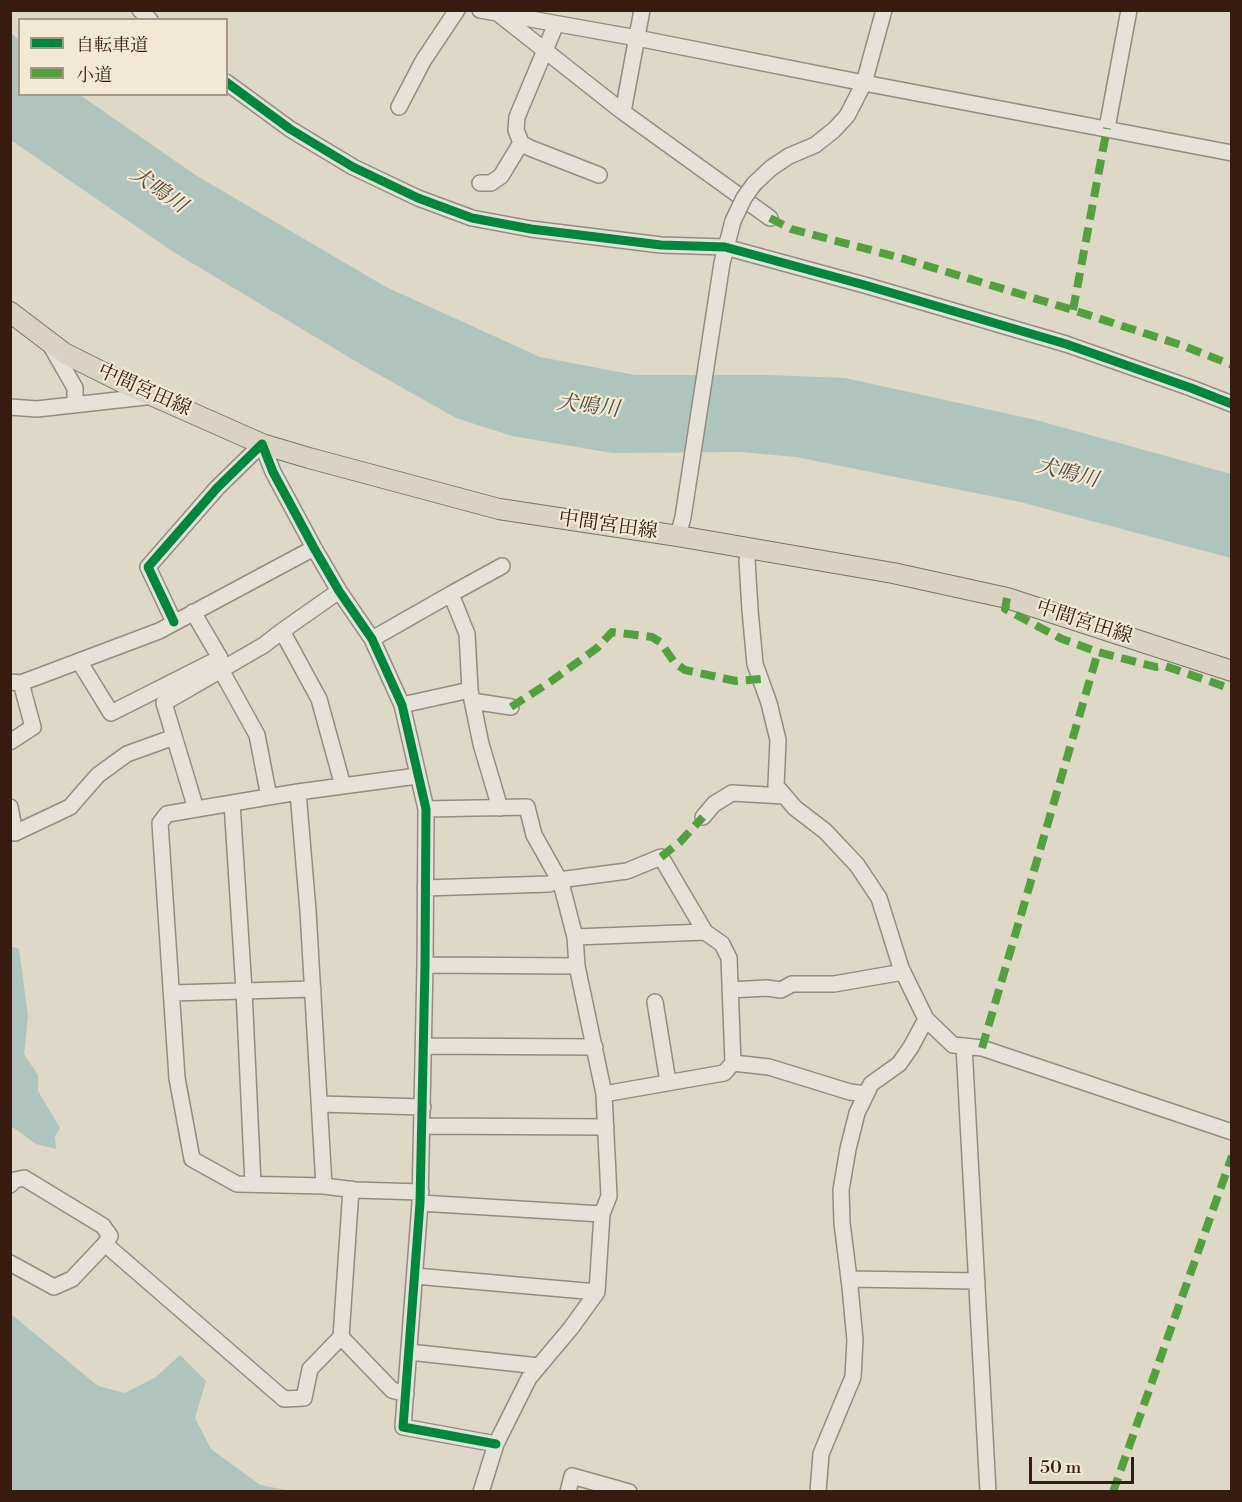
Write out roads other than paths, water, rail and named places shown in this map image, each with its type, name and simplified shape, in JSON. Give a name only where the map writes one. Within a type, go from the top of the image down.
[{"type":"main road","name":"中間宮田線","points":[[10,312],[64,353],[124,383],[262,444],[309,458],[499,510],[680,526],[749,549],[893,573],[1007,598],[1232,671]]},
{"type":"street","points":[[399,107],[423,61],[457,10]]},
{"type":"street","points":[[480,10],[637,38],[1232,153]]},
{"type":"street","points":[[623,112],[642,10]]},
{"type":"street","points":[[680,526],[722,263],[733,221],[754,184],[771,168],[789,156],[815,145],[847,116],[864,83],[884,10]]},
{"type":"street","points":[[1107,128],[1129,10]]},
{"type":"street","points":[[497,13],[623,112],[770,218]]},
{"type":"street","points":[[556,24],[517,117],[516,130],[521,143],[530,148],[599,175]]},
{"type":"street","points":[[228,83],[290,129],[353,167],[418,198],[472,218],[531,229],[649,243],[725,247],[1066,344],[1232,404]]},
{"type":"street","points":[[480,183],[491,183],[501,176],[521,143]]},
{"type":"street","points":[[48,341],[75,388],[75,405]]},
{"type":"street","points":[[10,407],[37,409],[155,396]]},
{"type":"street","points":[[174,622],[148,567],[217,488],[262,444],[273,472],[314,548],[339,591],[372,639],[402,705],[426,809],[423,1126],[415,1276],[403,1427],[496,1444]]},
{"type":"street","points":[[10,742],[33,727],[16,682],[159,631],[314,548]]},
{"type":"street","points":[[749,549],[747,560],[749,600],[755,664],[769,704],[778,740],[776,786],[784,796],[825,831],[857,865],[879,898],[903,972],[926,1019],[954,1045],[982,1047],[1232,1132]]},
{"type":"street","points":[[372,639],[502,566]]},
{"type":"street","points":[[196,809],[164,703],[264,645],[339,591]]},
{"type":"street","points":[[451,594],[467,634],[471,696],[481,744],[500,808]]},
{"type":"street","points":[[79,661],[111,712],[220,658],[193,612]]},
{"type":"street","points":[[282,631],[319,699],[343,786]]},
{"type":"street","points":[[221,670],[257,735],[269,797]]},
{"type":"street","points":[[402,705],[471,696],[511,707]]},
{"type":"street","points":[[10,807],[13,834],[70,807],[98,775],[128,754],[174,737]]},
{"type":"street","points":[[417,776],[298,792],[167,814],[160,822],[177,1078],[192,1159],[237,1184],[324,1186],[420,1198],[602,1214]]},
{"type":"street","points":[[298,792],[313,989],[324,1186]]},
{"type":"street","points":[[703,817],[714,804],[732,793],[784,796]]},
{"type":"street","points":[[232,803],[244,990],[252,1184]]},
{"type":"street","points":[[426,809],[527,807],[534,835],[559,880],[574,937],[577,966],[604,1094],[609,1196],[602,1214],[597,1292],[571,1328],[529,1378],[496,1444],[481,1491]]},
{"type":"street","points":[[425,888],[549,884],[559,880],[627,871],[661,857],[705,933],[722,944],[729,958],[733,1063],[724,1073],[604,1094]]},
{"type":"street","points":[[574,937],[705,933]]},
{"type":"street","points":[[425,966],[577,966]]},
{"type":"street","points":[[730,990],[767,988],[782,990],[792,984],[834,984],[903,972]]},
{"type":"street","points":[[172,993],[313,989]]},
{"type":"street","points":[[655,1002],[668,1082]]},
{"type":"street","points":[[818,1491],[821,1454],[853,1377],[855,1340],[842,1223],[841,1190],[857,1113],[871,1084],[899,1064],[926,1019]]},
{"type":"street","points":[[424,1046],[595,1047]]},
{"type":"street","points":[[964,1046],[988,1491]]},
{"type":"street","points":[[733,1063],[769,1067],[850,1092],[866,1094]]},
{"type":"street","points":[[320,1104],[423,1107]]},
{"type":"street","points":[[423,1126],[606,1127]]},
{"type":"street","points":[[10,1185],[15,1180],[24,1178],[103,1226],[110,1236],[72,1280],[54,1287],[10,1263]]},
{"type":"street","points":[[105,1244],[284,1399],[304,1398],[310,1369],[341,1336],[351,1189]]},
{"type":"street","points":[[415,1276],[597,1292]]},
{"type":"street","points":[[849,1279],[977,1281]]},
{"type":"street","points":[[341,1336],[392,1390],[406,1394]]},
{"type":"street","points":[[409,1352],[539,1366]]},
{"type":"street","points":[[568,1491],[572,1476],[629,1491]]},
{"type":"water","name":"犬鳴川","points":[[10,32],[18,39],[18,96],[81,96],[197,176],[386,287],[540,357],[635,375],[768,375],[845,378],[1036,420],[1231,474],[1231,558],[1020,502],[796,457],[740,452],[612,453],[512,436],[456,418],[362,365],[172,251],[11,140]]},
{"type":"water","points":[[11,946],[19,949],[28,1016],[24,1054],[38,1075],[38,1091],[60,1128],[55,1136],[56,1149],[36,1144],[11,1128]]},
{"type":"water","points":[[11,1314],[98,1386],[125,1393],[156,1377],[180,1355],[206,1381],[195,1418],[211,1449],[260,1485],[291,1491],[11,1491]]}]
